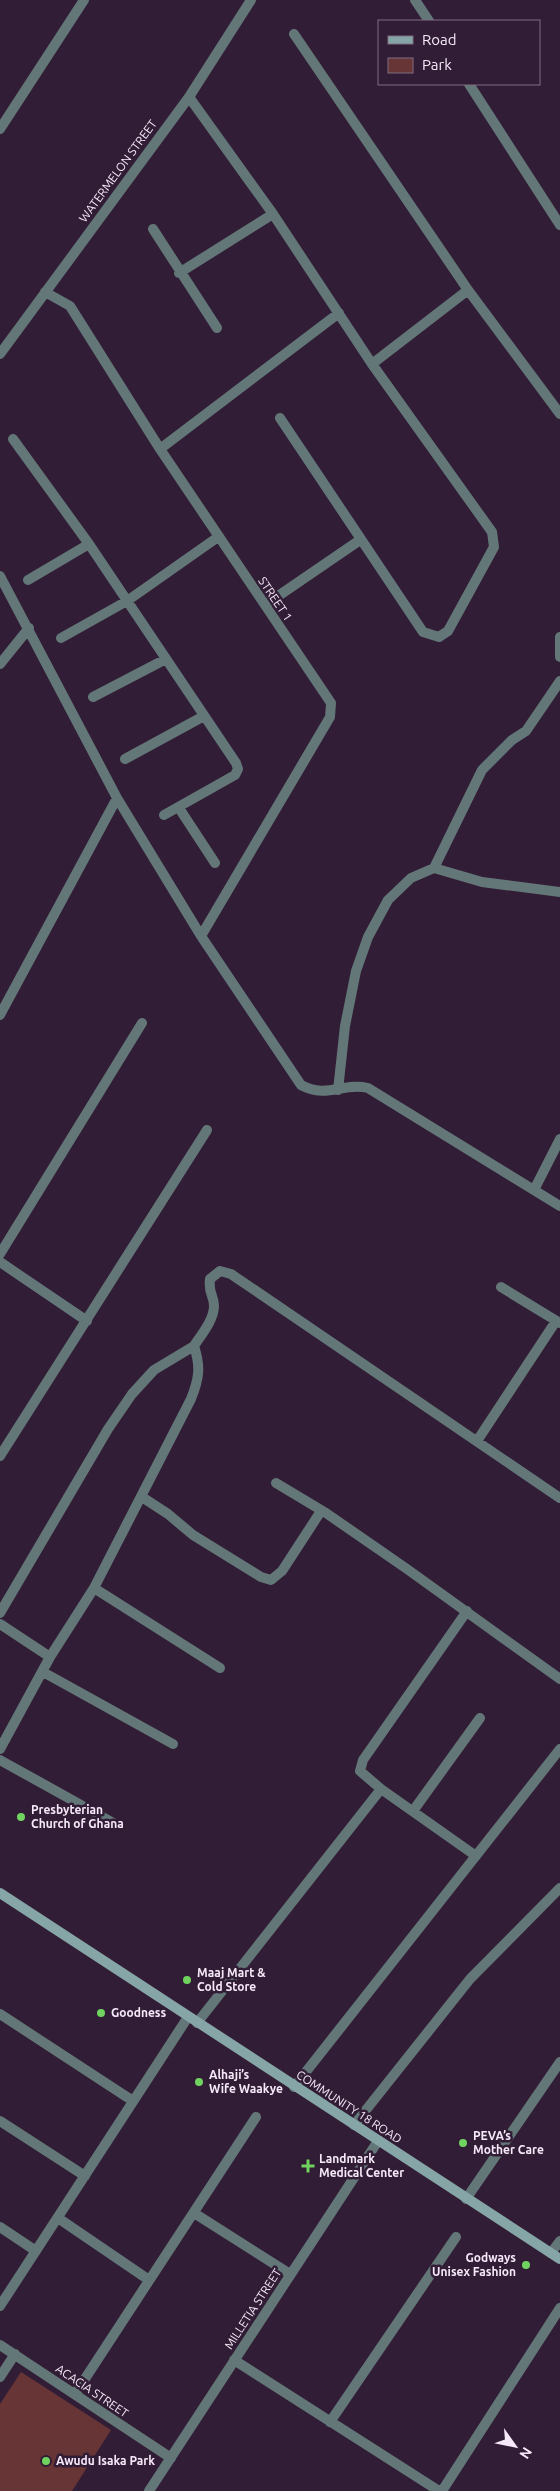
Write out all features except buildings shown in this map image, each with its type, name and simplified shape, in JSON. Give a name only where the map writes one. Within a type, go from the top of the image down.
[{"type":"main road","name":"COMMUNITY 18 ROAD","points":[[0,1893],[294,2087],[556,2256]]},
{"type":"street","points":[[0,129],[84,0]]},
{"type":"street","name":"WATERMELON STREET","points":[[0,354],[189,97],[252,0]]},
{"type":"street","points":[[416,0],[428,20]]},
{"type":"street","points":[[294,34],[468,290],[559,412]]},
{"type":"street","points":[[470,85],[560,225]]},
{"type":"street","points":[[189,97],[273,214],[372,364],[492,532],[494,547],[448,631],[440,637],[434,637],[423,632],[280,418]]},
{"type":"street","points":[[179,273],[273,214]]},
{"type":"street","points":[[152,229],[179,273],[217,328]]},
{"type":"street","points":[[372,364],[468,290]]},
{"type":"street","name":"STREET 1","points":[[45,292],[70,306],[218,537],[329,698],[330,717],[201,936]]},
{"type":"street","points":[[160,449],[339,313]]},
{"type":"street","points":[[13,439],[89,544],[238,769],[235,775],[164,815]]},
{"type":"street","points":[[61,638],[127,601],[218,537]]},
{"type":"street","points":[[265,605],[360,540]]},
{"type":"street","points":[[28,580],[89,544]]},
{"type":"street","points":[[0,576],[29,628],[116,798],[201,936],[301,1085],[312,1091],[326,1092],[359,1086],[368,1088],[560,1206]]},
{"type":"street","points":[[0,664],[29,628]]},
{"type":"street","points":[[560,637],[560,657]]},
{"type":"street","points":[[93,697],[166,659]]},
{"type":"street","points":[[434,868],[482,770],[512,740],[526,731],[560,681]]},
{"type":"street","points":[[125,759],[204,716]]},
{"type":"street","points":[[0,1015],[116,798]]},
{"type":"street","points":[[179,808],[215,863]]},
{"type":"street","points":[[338,1090],[345,1026],[356,971],[368,937],[388,900],[411,878],[434,868],[482,882],[560,892]]},
{"type":"street","points":[[0,1254],[142,1023]]},
{"type":"street","points":[[0,1456],[208,1130]]},
{"type":"street","points":[[534,1190],[560,1139]]},
{"type":"street","points":[[0,1262],[87,1321]]},
{"type":"street","points":[[0,1613],[108,1430],[132,1394],[154,1370],[194,1346],[208,1326],[214,1306],[208,1290],[210,1279],[220,1271],[231,1274],[560,1498]]},
{"type":"street","points":[[477,1441],[558,1322],[501,1287]]},
{"type":"street","points":[[0,1749],[50,1657],[94,1588],[142,1497],[198,1381],[200,1364],[194,1346]]},
{"type":"street","points":[[276,1483],[467,1611],[560,1679]]},
{"type":"street","points":[[142,1497],[168,1514],[193,1535],[262,1577],[271,1580],[282,1571],[321,1512]]},
{"type":"street","points":[[94,1588],[220,1668]]},
{"type":"street","points":[[467,1611],[360,1765],[360,1771],[381,1789],[476,1856]]},
{"type":"street","points":[[0,1624],[50,1657]]},
{"type":"street","points":[[43,1672],[173,1744]]},
{"type":"street","points":[[413,1811],[480,1718]]},
{"type":"street","points":[[294,2087],[560,1749]]},
{"type":"street","points":[[0,1760],[118,1825]]},
{"type":"street","points":[[197,2023],[381,1789]]},
{"type":"street","points":[[354,2125],[470,1979],[560,1888]]},
{"type":"street","points":[[0,2014],[134,2101]]},
{"type":"street","points":[[0,2306],[188,2017]]},
{"type":"street","points":[[466,2199],[560,2062]]},
{"type":"street","points":[[75,2394],[256,2117]]},
{"type":"street","points":[[0,2121],[85,2176]]},
{"type":"street","name":"MILLETIA STREET","points":[[149,2491],[378,2141]]},
{"type":"street","points":[[194,2213],[290,2274]]},
{"type":"street","points":[[58,2218],[150,2280]]},
{"type":"street","points":[[0,2227],[36,2251]]},
{"type":"street","points":[[330,2422],[456,2237]]},
{"type":"street","points":[[556,2256],[560,2240]]},
{"type":"street","points":[[234,2360],[440,2491],[560,2308]]},
{"type":"street","name":"ACACIA STREET","points":[[0,2345],[171,2458]]},
{"type":"street","points":[[0,2377],[15,2354]]},
{"type":"green space","name":"Awudu Isaka Park","points":[[21,2372],[111,2430],[72,2491],[0,2491],[0,2404]]},
{"type":"place","name":"Presbyterian Church of Ghana","points":[[21,1817]]},
{"type":"place","name":"Maaj Mart & Cold Store","points":[[187,1980]]},
{"type":"place","name":"Goodness","points":[[101,2013]]},
{"type":"place","name":"Alhaji’s Wife Waakye","points":[[199,2082]]},
{"type":"place","name":"PEVA’s Mother Care","points":[[463,2143]]},
{"type":"place","name":"Landmark Medical Center","points":[[308,2166]]},
{"type":"place","name":"Godways Unisex Fashion","points":[[526,2265]]},
{"type":"place","name":"Awudu Isaka Park","points":[[46,2461]]}]
